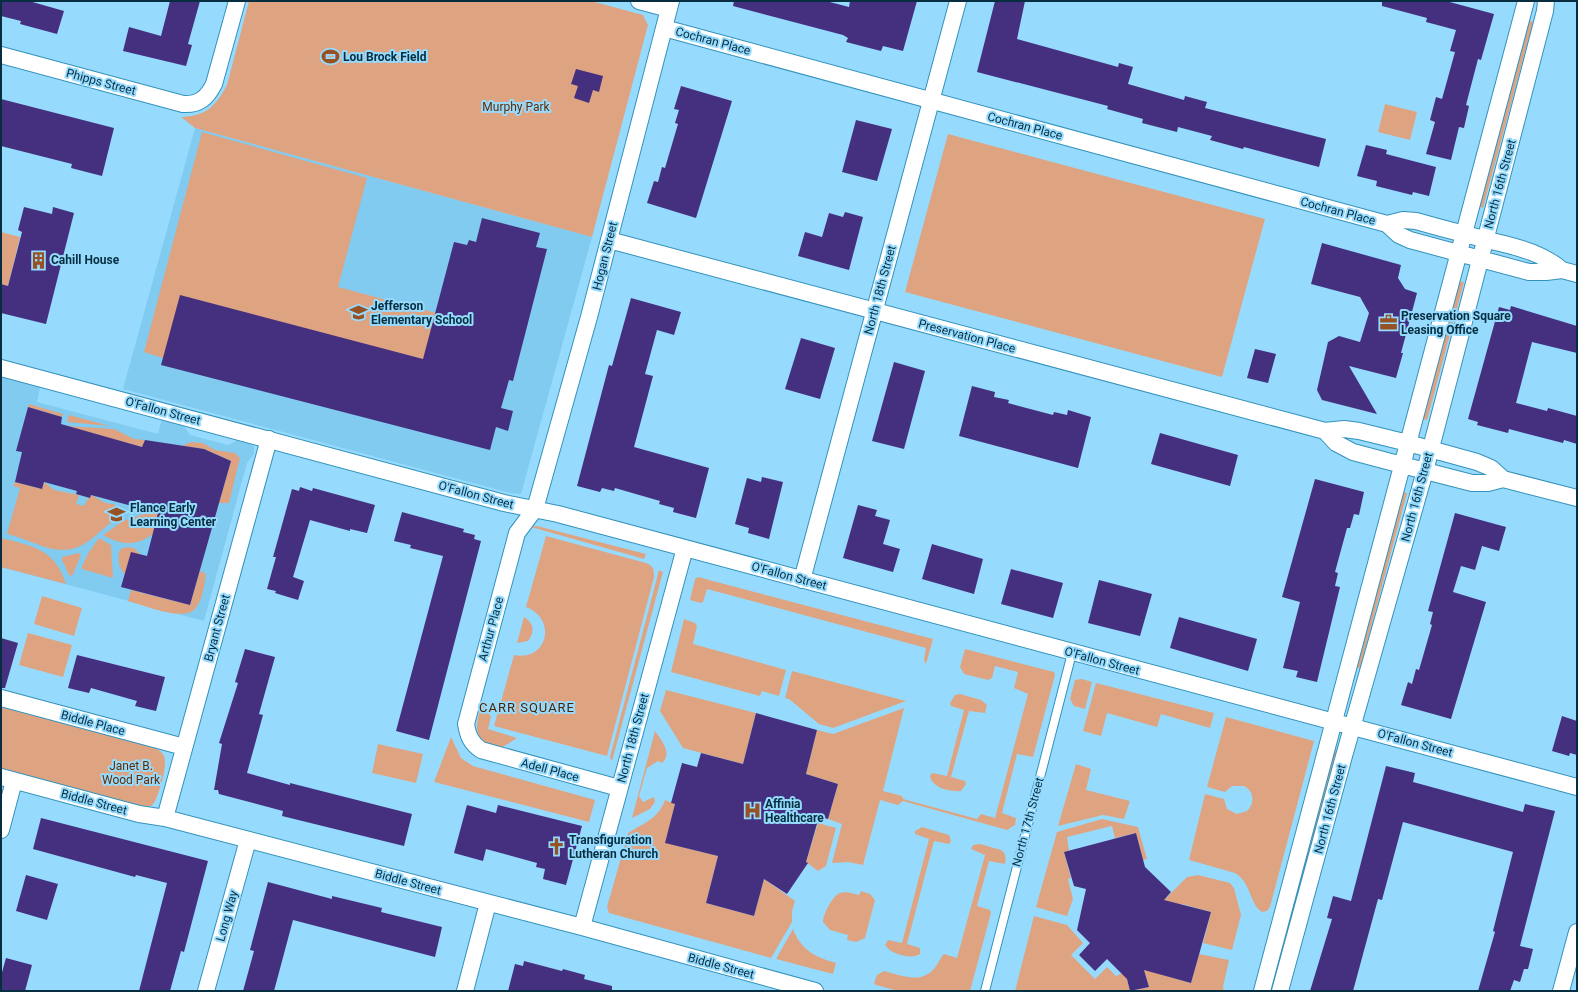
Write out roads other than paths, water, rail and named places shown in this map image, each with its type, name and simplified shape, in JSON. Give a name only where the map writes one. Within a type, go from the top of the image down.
[{"type":"street","name":"Phipps Street","points":[[1,55],[183,104],[193,105],[202,101],[210,93],[214,84],[237,1]]},
{"type":"street","points":[[639,1],[670,5]]},
{"type":"street","name":"North 18th Street","points":[[802,580],[958,1]]},
{"type":"street","name":"North 16th Street","points":[[1262,991],[1526,1]]},
{"type":"street","name":"North 16th Street","points":[[1280,991],[1352,727],[1425,471],[1544,19],[1546,1]]},
{"type":"street","name":"Hogan Street","points":[[535,509],[589,317],[670,5]]},
{"type":"street","name":"Cochran Place","points":[[664,28],[1386,224],[1399,235],[1410,240],[1458,254],[1529,272],[1569,272]]},
{"type":"street","name":"Cochran Place","points":[[1386,224],[1403,220],[1416,221],[1486,239],[1534,252],[1549,259],[1569,272]]},
{"type":"street","name":"Preservation Place","points":[[609,240],[1325,431],[1344,429],[1359,431],[1408,443],[1477,462],[1491,468],[1503,478],[1577,498]]},
{"type":"street","name":"O'Fallon Street","points":[[1,368],[269,439],[504,504],[535,509],[684,548],[1072,653],[1577,786]]},
{"type":"street","name":"Preservation Place","points":[[1325,431],[1336,443],[1353,452],[1402,465],[1472,483],[1488,483],[1503,478]]},
{"type":"street","name":"Bryant Street","points":[[165,818],[269,439]]},
{"type":"street","name":"Arthur Place","points":[[481,750],[473,744],[468,734],[467,719],[517,533],[535,509]]},
{"type":"street","name":"North 18th Street","points":[[582,928],[684,548]]},
{"type":"street","name":"Biddle Place","points":[[1,698],[184,747]]},
{"type":"street","name":"Adell Place","points":[[481,750],[619,788]]},
{"type":"street","points":[[1,830],[8,779]]},
{"type":"street","name":"Biddle Street","points":[[8,779],[139,814],[165,818],[815,991]]},
{"type":"street","name":"Long Way","points":[[206,991],[248,840]]},
{"type":"street","points":[[465,991],[488,903]]},
{"type":"street","points":[[1561,991],[1577,932]]},
{"type":"lane","name":"North 17th Street","points":[[985,991],[1072,653]]},
{"type":"place","name":"Lou Brock Field","points":[[330,57]]},
{"type":"place","name":"Cahill House","points":[[38,260]]},
{"type":"place","name":"Jefferson Elementary School","points":[[358,313]]},
{"type":"place","name":"Preservation Square Leasing Office","points":[[1388,323]]},
{"type":"place","name":"Flance Early Learning Center","points":[[117,515]]},
{"type":"place","name":"Affinia Healthcare","points":[[752,811]]},
{"type":"place","name":"Transfiguration Lutheran Church","points":[[556,847]]},
{"type":"district","name":"CARR SQUARE","points":[[527,707]]},
{"type":"park label","name":"Murphy Park","points":[[516,107]]},
{"type":"park label","name":"Janet B. Wood Park","points":[[131,773]]}]
